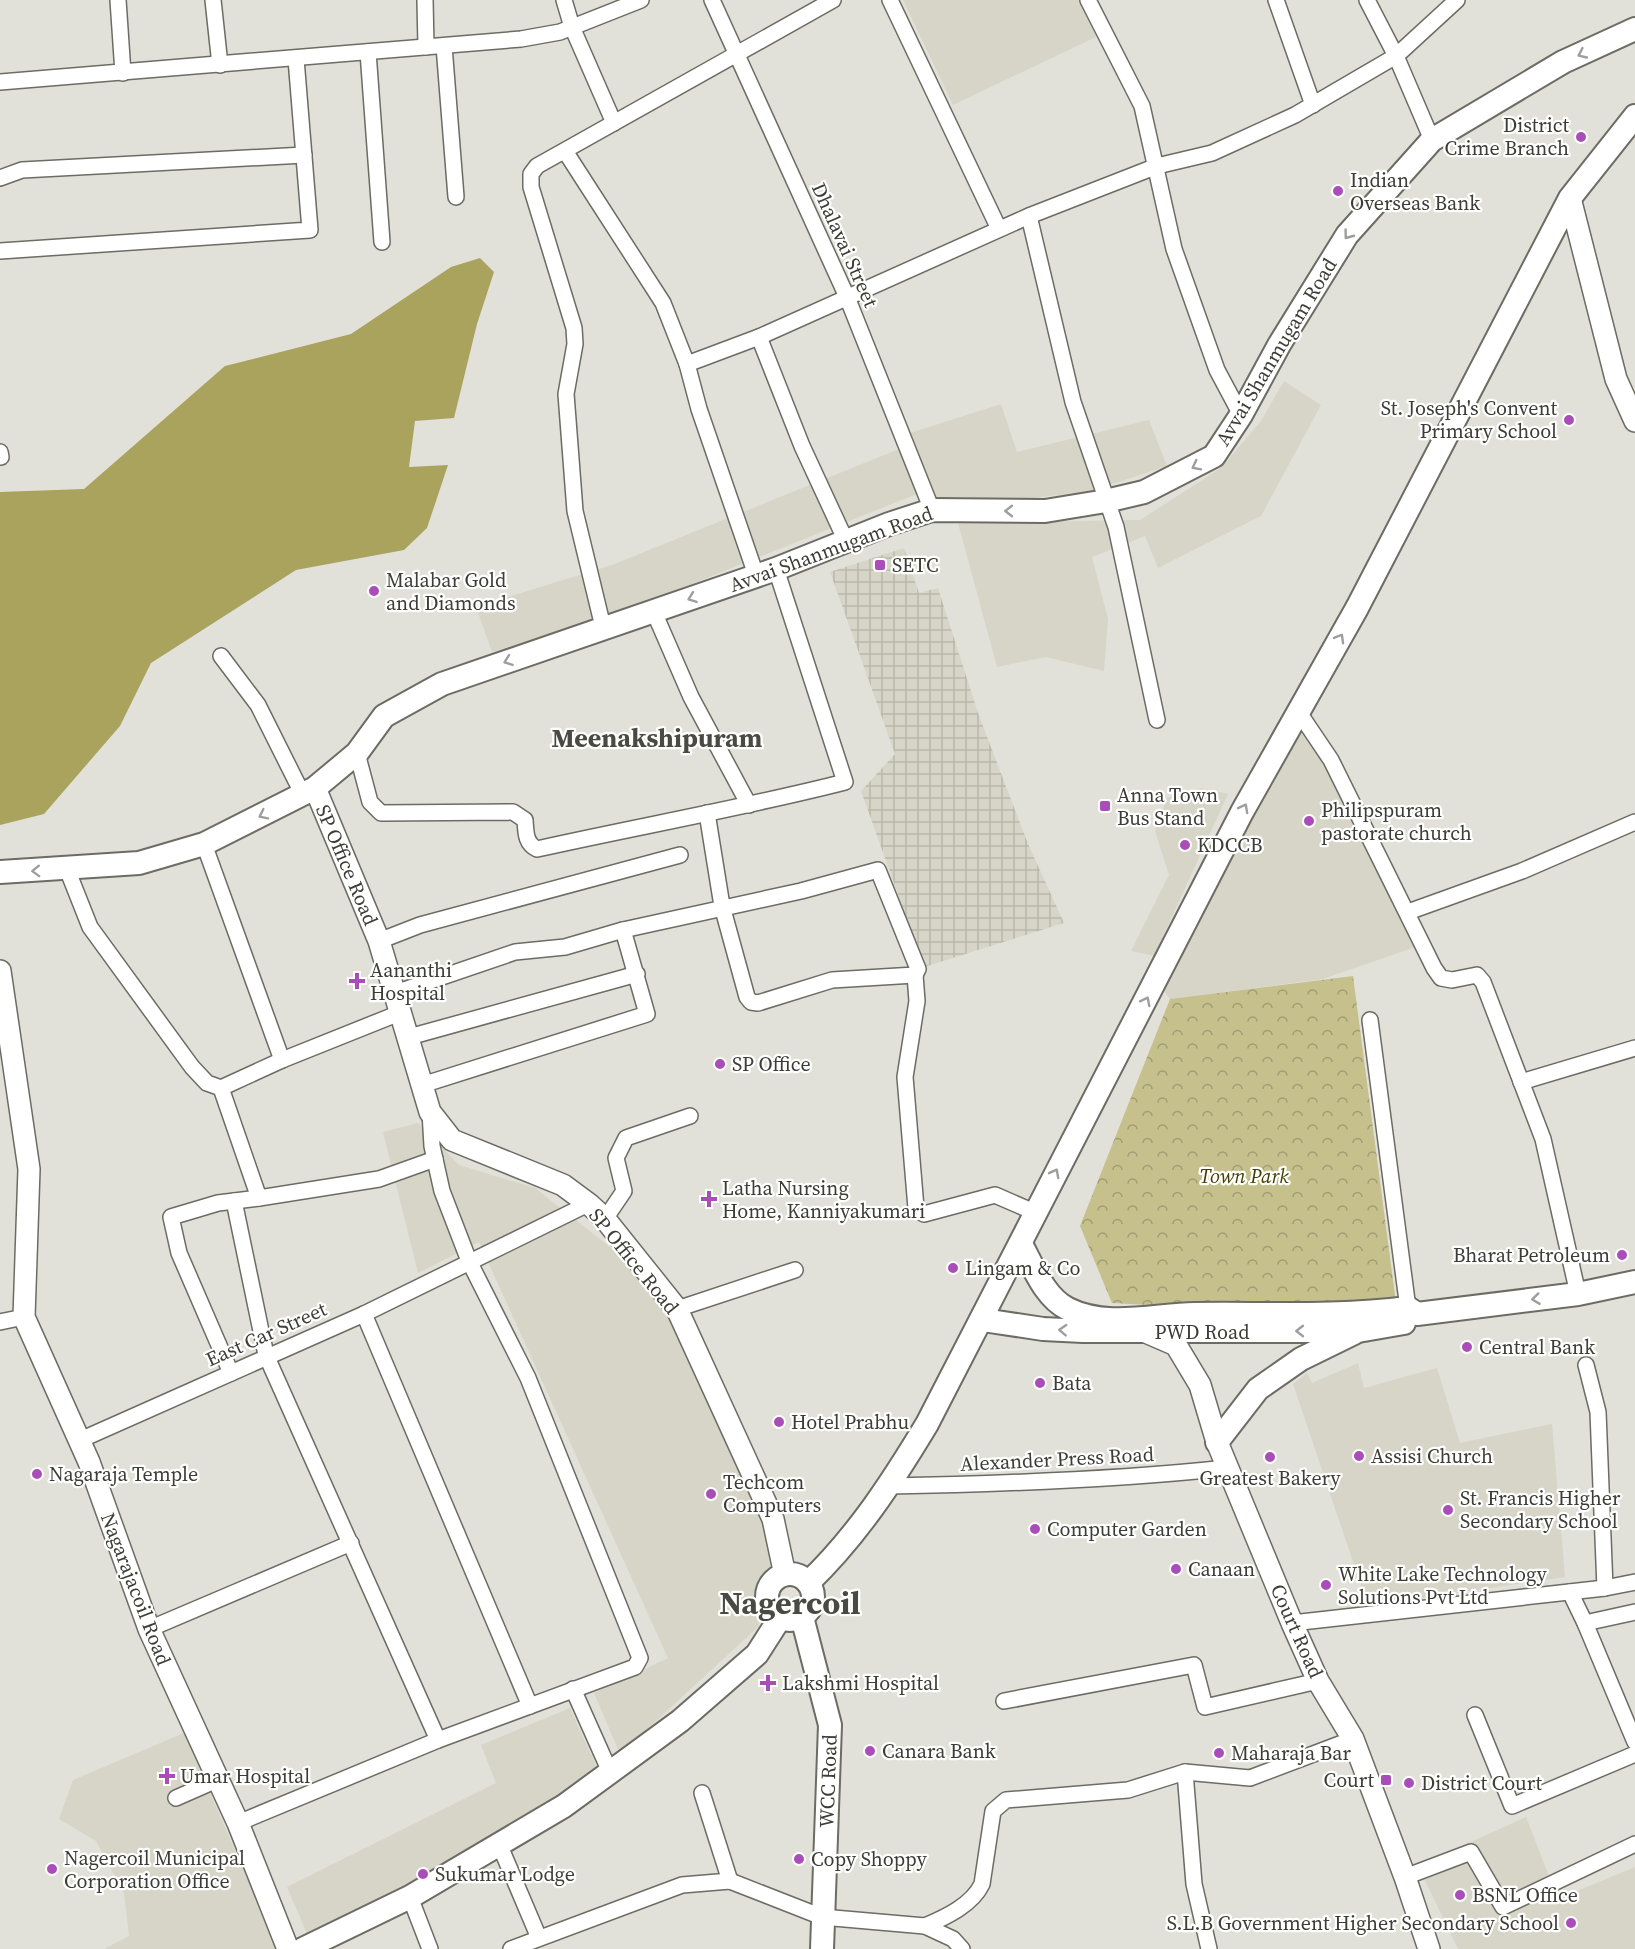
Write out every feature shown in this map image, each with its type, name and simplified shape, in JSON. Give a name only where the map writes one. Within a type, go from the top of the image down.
[{"type":"main road","name":"Avvai Shanmugam Road","points":[[0,872],[68,870],[139,863],[204,844],[309,792],[357,753],[384,716],[442,684],[603,627],[654,612],[766,572],[845,540],[932,510],[1045,511],[1106,501],[1144,492],[1214,456],[1241,415],[1279,345],[1347,235],[1432,140],[1563,62],[1635,29]]},
{"type":"main road","points":[[808,1583],[835,1557],[889,1486],[927,1424],[983,1320],[1021,1244],[1034,1212],[1128,1038],[1242,812],[1358,608],[1570,198],[1635,116]]},
{"type":"main road","name":"PWD Road","points":[[1021,1244],[1051,1297],[1067,1309],[1087,1316],[1117,1319],[1191,1314],[1412,1315],[1578,1294],[1635,1282]]},
{"type":"main road","name":"PWD Road","points":[[983,1320],[1043,1329],[1146,1332],[1358,1331],[1412,1315]]},
{"type":"main road","points":[[1217,1442],[1258,1389],[1301,1359],[1358,1331]]},
{"type":"main road","points":[[303,1949],[410,1897],[500,1846],[564,1806],[680,1721],[757,1654],[791,1617],[811,1605],[812,1590],[808,1583],[796,1575],[785,1575],[775,1580],[768,1593],[770,1607],[791,1617]]},
{"type":"main road","name":"WCC Road","points":[[791,1617],[830,1725],[822,1949]]},
{"type":"street","points":[[118,0],[123,73]]},
{"type":"street","points":[[213,0],[220,65]]},
{"type":"street","points":[[425,0],[426,47]]},
{"type":"street","points":[[564,0],[572,27],[614,123]]},
{"type":"street","points":[[0,82],[521,39],[572,27],[641,0]]},
{"type":"street","name":"Dhalavai Street","points":[[712,0],[847,297],[932,510]]},
{"type":"street","points":[[603,627],[575,511],[566,394],[575,345],[574,328],[530,181],[537,166],[833,0]]},
{"type":"street","points":[[890,0],[999,229]]},
{"type":"street","points":[[1088,0],[1142,106],[1174,249],[1217,370],[1241,415]]},
{"type":"street","points":[[1276,0],[1313,105]]},
{"type":"street","points":[[1367,0],[1396,56],[1432,140]]},
{"type":"street","points":[[687,364],[759,337],[1029,216],[1157,166],[1212,153],[1313,105],[1396,56],[1457,0]]},
{"type":"street","points":[[444,46],[456,197]]},
{"type":"street","points":[[368,52],[382,242]]},
{"type":"street","points":[[0,251],[310,230],[296,59]]},
{"type":"street","points":[[357,753],[370,802],[381,813],[513,812],[525,820],[527,840],[537,849],[749,805],[845,782],[766,572],[699,410],[687,364],[663,303],[565,151]]},
{"type":"street","points":[[0,178],[22,170],[304,155]]},
{"type":"street","points":[[1570,198],[1616,380],[1635,421]]},
{"type":"street","points":[[1029,216],[1073,402],[1116,527],[1157,720]]},
{"type":"street","points":[[759,337],[802,446],[845,540]]},
{"type":"street","points":[[0,452],[1,457]]},
{"type":"street","points":[[654,612],[692,697],[749,805]]},
{"type":"street","points":[[221,656],[258,705],[309,792]]},
{"type":"street","points":[[1298,711],[1331,760],[1434,968],[1441,978],[1452,980],[1477,975],[1480,977],[1543,1139],[1578,1294]]},
{"type":"street","name":"SP Office Road","points":[[309,792],[379,941],[430,1112],[452,1140],[563,1185],[588,1204],[605,1219],[677,1309],[773,1519],[785,1575]]},
{"type":"street","points":[[707,813],[722,906],[747,997],[753,1003],[832,980],[915,975]]},
{"type":"street","points":[[1408,912],[1522,871],[1635,822]]},
{"type":"street","points":[[204,844],[282,1059]]},
{"type":"street","points":[[379,941],[420,925],[680,855]]},
{"type":"street","points":[[68,870],[90,927],[113,960],[192,1067],[207,1083],[221,1088],[398,1003],[515,952],[565,947],[623,930],[722,906],[801,891],[878,870],[918,969],[915,975],[917,1001],[905,1077],[916,1208],[924,1214],[995,1195],[1034,1212]]},
{"type":"street","points":[[422,1085],[647,1014],[623,930]]},
{"type":"street","name":"Nagarajacoil Road","points":[[0,971],[29,1169],[24,1317],[89,1462],[149,1629],[238,1823],[288,1949]]},
{"type":"street","points":[[409,1037],[637,974]]},
{"type":"street","points":[[1370,1020],[1412,1315]]},
{"type":"street","points":[[1521,1082],[1635,1048]]},
{"type":"street","points":[[221,1088],[258,1198]]},
{"type":"street","points":[[238,1823],[438,1740],[635,1667],[640,1655],[528,1378],[469,1261],[442,1191],[435,1159],[430,1112]]},
{"type":"street","points":[[605,1219],[624,1191],[616,1158],[626,1138],[690,1116]]},
{"type":"street","points":[[231,1373],[179,1253],[171,1217],[234,1201],[379,1179],[435,1159]]},
{"type":"street","points":[[234,1201],[266,1355],[438,1740]]},
{"type":"street","name":"East Car Street","points":[[78,1441],[231,1373],[266,1355],[364,1314],[588,1204]]},
{"type":"street","points":[[677,1309],[795,1270]]},
{"type":"street","points":[[364,1314],[530,1706]]},
{"type":"street","points":[[0,1322],[24,1317]]},
{"type":"street","name":"Court Road","points":[[1146,1332],[1176,1345],[1200,1385],[1227,1468],[1292,1623],[1318,1681],[1353,1739],[1405,1877],[1425,1948]]},
{"type":"street","points":[[1586,1365],[1598,1412],[1605,1588]]},
{"type":"street","name":"Alexander Press Road","points":[[889,1486],[1046,1484],[1129,1479],[1227,1468]]},
{"type":"street","points":[[149,1629],[351,1543]]},
{"type":"street","points":[[1292,1623],[1605,1588],[1635,1582]]},
{"type":"street","points":[[1570,1592],[1586,1623],[1635,1742]]},
{"type":"street","points":[[1586,1623],[1635,1612]]},
{"type":"street","points":[[1004,1701],[1194,1665],[1205,1707],[1318,1681]]},
{"type":"street","points":[[573,1689],[610,1772]]},
{"type":"street","points":[[1475,1715],[1512,1806],[1635,1754]]},
{"type":"street","points":[[925,1926],[957,1910],[978,1892],[982,1884],[993,1811],[1006,1800],[1128,1790],[1185,1772],[1250,1778],[1353,1739]]},
{"type":"street","points":[[1185,1772],[1194,1884],[1209,1949]]},
{"type":"street","points":[[176,1798],[217,1780]]},
{"type":"street","points":[[702,1793],[730,1881]]},
{"type":"street","points":[[1405,1877],[1471,1852],[1503,1907],[1635,1844]]},
{"type":"street","points":[[500,1846],[539,1938]]},
{"type":"street","points":[[512,1949],[682,1885],[730,1881],[822,1917],[925,1926],[953,1939],[962,1949]]},
{"type":"street","points":[[410,1897],[430,1949]]},
{"type":"shaded area","points":[[903,0],[1080,0],[1098,36],[953,105]]},
{"type":"shaded area","points":[[480,258],[494,272],[477,324],[454,418],[415,421],[409,467],[448,465],[427,528],[404,550],[296,570],[151,663],[120,726],[44,814],[0,825],[0,492],[84,489],[225,366],[351,334],[451,267]]},
{"type":"shaded area","points":[[1284,381],[1321,405],[1261,516],[1158,568],[1145,536],[1092,557],[1108,619],[1104,671],[1046,657],[997,667],[958,523],[1140,520],[1221,468],[1261,421]]},
{"type":"shaded area","points":[[1001,404],[1017,452],[1149,420],[1167,466],[1091,491],[1017,500],[932,499],[907,434]]},
{"type":"shaded area","points":[[899,449],[917,494],[609,617],[492,652],[476,607],[612,565]]},
{"type":"shaded area","points":[[904,548],[919,593],[938,588],[978,713],[1028,844],[1064,923],[924,967],[861,791],[895,754],[830,572]]},
{"type":"shaded area","points":[[1299,729],[1329,761],[1369,854],[1418,946],[1323,979],[1170,999],[1163,989],[1187,929]]},
{"type":"shaded area","points":[[1201,788],[1228,794],[1154,956],[1131,951],[1169,875],[1155,831],[1167,798]]},
{"type":"shaded area","points":[[418,1123],[459,1165],[535,1188],[628,1261],[667,1310],[776,1538],[758,1627],[620,1754],[594,1693],[668,1658],[479,1242],[418,1273],[383,1132]]},
{"type":"shaded area","name":"St. Francis Higher Secondary School","points":[[1358,1363],[1364,1388],[1437,1368],[1460,1443],[1552,1424],[1565,1577],[1368,1606],[1293,1384],[1307,1373],[1312,1383]]},
{"type":"shaded area","points":[[570,1708],[598,1770],[458,1865],[309,1938],[287,1887],[496,1783],[481,1745]]},
{"type":"shaded area","points":[[184,1733],[278,1949],[104,1949],[129,1936],[124,1893],[96,1841],[59,1819],[73,1780]]},
{"type":"shaded area","points":[[1526,1817],[1558,1899],[1635,1867],[1635,1949],[1458,1949],[1418,1866]]},
{"type":"green space","name":"Town Park","points":[[1353,976],[1396,1303],[1316,1314],[1112,1303],[1080,1226],[1170,999]]},
{"type":"place","name":"District Crime Branch","points":[[1581,137]]},
{"type":"place","name":"Indian Overseas Bank","points":[[1338,191]]},
{"type":"place","name":"St. Joseph's Convent Primary School","points":[[1569,420]]},
{"type":"place","name":"SETC","points":[[880,565]]},
{"type":"place","name":"Malabar Gold and Diamonds","points":[[374,591]]},
{"type":"place","name":"Anna Town Bus Stand","points":[[1105,806]]},
{"type":"place","name":"Philipspuram pastorate church","points":[[1309,821]]},
{"type":"place","name":"KDCCB","points":[[1185,845]]},
{"type":"place","name":"Aananthi Hospital","points":[[357,981]]},
{"type":"place","name":"SP Office","points":[[720,1064]]},
{"type":"place","name":"Latha Nursing Home, Kanniyakumari","points":[[709,1199]]},
{"type":"place","name":"Bharat Petroleum","points":[[1622,1255]]},
{"type":"place","name":"Lingam & Co","points":[[953,1268]]},
{"type":"place","name":"Central Bank","points":[[1467,1347]]},
{"type":"place","name":"Bata","points":[[1040,1383]]},
{"type":"place","name":"Hotel Prabhu","points":[[779,1422]]},
{"type":"place","name":"Assisi Church","points":[[1359,1456]]},
{"type":"place","name":"Greatest Bakery","points":[[1270,1457]]},
{"type":"place","name":"Nagaraja Temple","points":[[37,1474]]},
{"type":"place","name":"Techcom Computers","points":[[711,1494]]},
{"type":"place","name":"St. Francis Higher Secondary School","points":[[1448,1510]]},
{"type":"place","name":"Computer Garden","points":[[1035,1529]]},
{"type":"place","name":"Canaan","points":[[1176,1569]]},
{"type":"place","name":"White Lake Technology Solutions Pvt Ltd","points":[[1326,1585]]},
{"type":"place","name":"Lakshmi Hospital","points":[[768,1683]]},
{"type":"place","name":"Canara Bank","points":[[870,1751]]},
{"type":"place","name":"Maharaja Bar","points":[[1219,1753]]},
{"type":"place","name":"Umar Hospital","points":[[167,1776]]},
{"type":"place","name":"Court","points":[[1386,1780]]},
{"type":"place","name":"District Court","points":[[1409,1783]]},
{"type":"place","name":"Copy Shoppy","points":[[799,1859]]},
{"type":"place","name":"Nagercoil Municipal Corporation Office","points":[[52,1869]]},
{"type":"place","name":"Sukumar Lodge","points":[[423,1874]]},
{"type":"place","name":"BSNL Office","points":[[1460,1895]]},
{"type":"place","name":"S.L.B Government Higher Secondary School","points":[[1571,1923]]},
{"type":"district","name":"Meenakshipuram","points":[[657,738]]},
{"type":"district","name":"Nagercoil","points":[[790,1603]]}]
